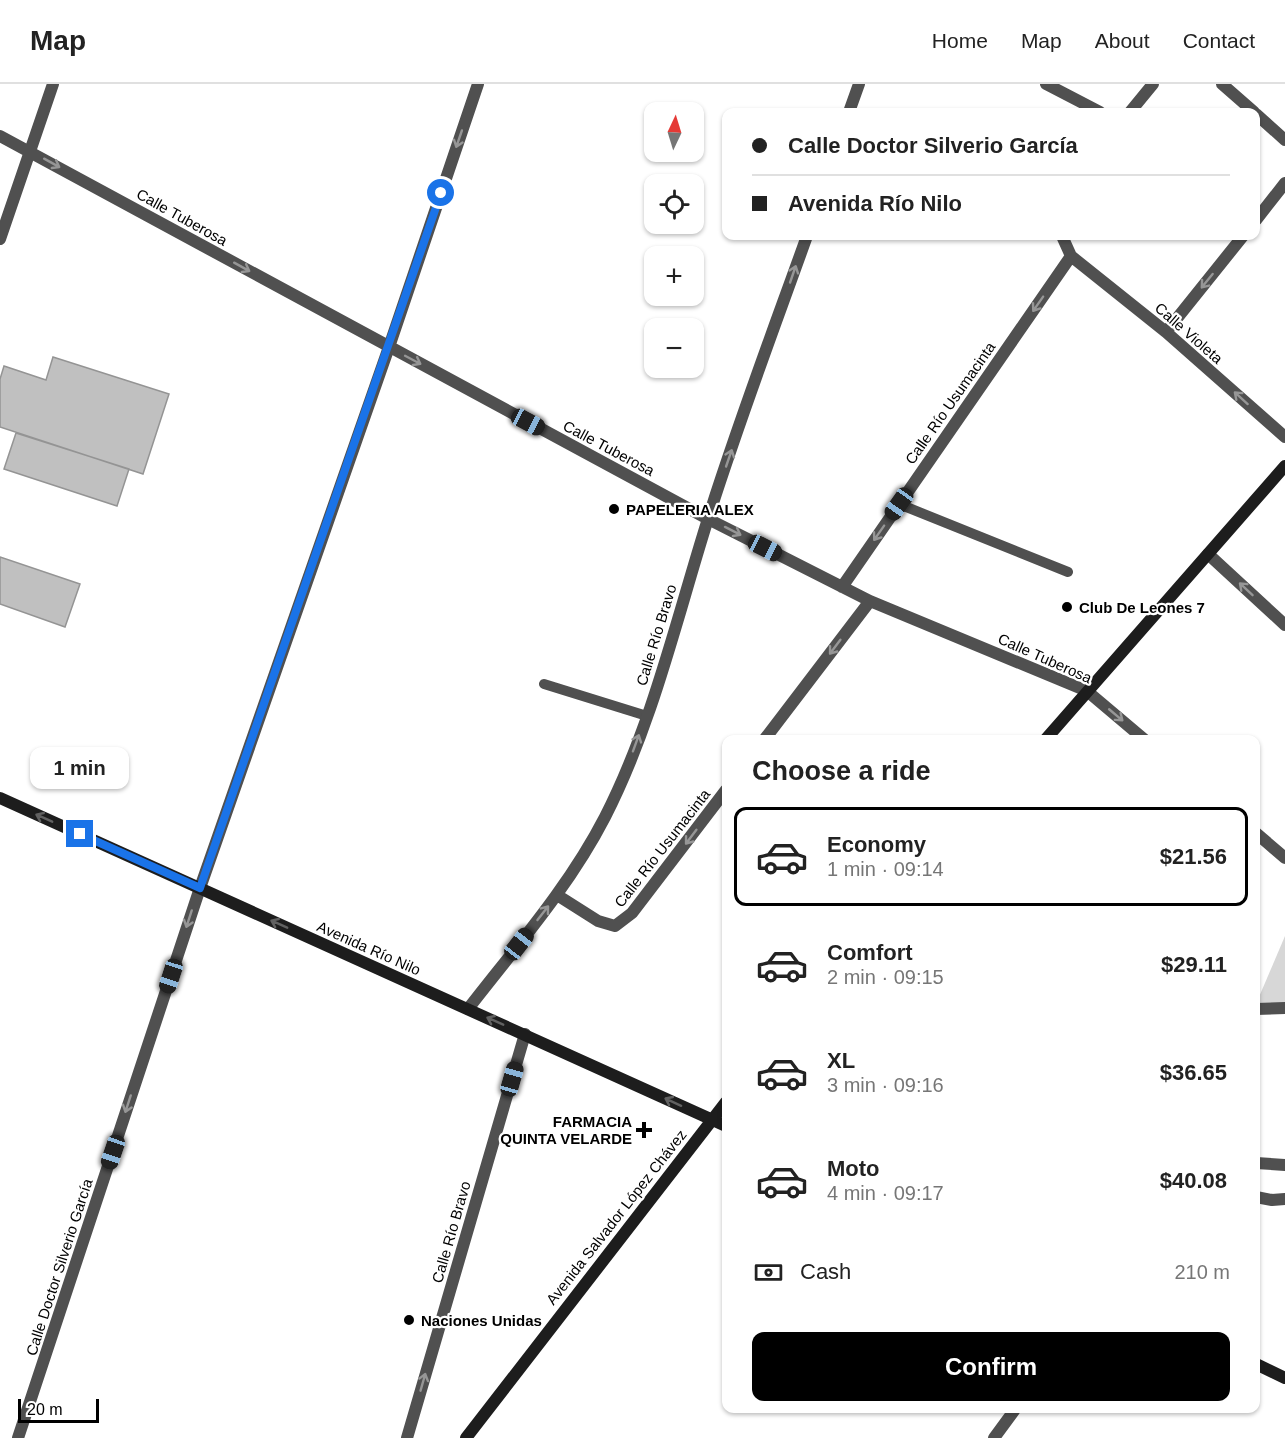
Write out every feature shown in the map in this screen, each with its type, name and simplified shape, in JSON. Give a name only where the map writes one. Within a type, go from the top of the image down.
[{"type":"street","points":[[0,239],[53,84]]},
{"type":"street","name":"Calle Doctor Silverio García","points":[[18,1438],[200,888],[478,84]]},
{"type":"street","points":[[850,108],[859,84]]},
{"type":"street","points":[[1046,84],[1092,108]]},
{"type":"street","points":[[1133,108],[1153,84]]},
{"type":"street","points":[[1222,84],[1249,108]]},
{"type":"street","points":[[1260,118],[1285,140]]},
{"type":"street","name":"Calle Tuberosa","points":[[0,136],[708,519],[870,601],[1087,691],[1139,735]]},
{"type":"street","points":[[1260,215],[1285,183]]},
{"type":"street","name":"Calle Río Bravo","points":[[468,1009],[557,895],[604,819],[624,777],[646,716],[708,519],[806,240]]},
{"type":"street","points":[[1064,240],[1071,256]]},
{"type":"street","points":[[1166,332],[1240,240]]},
{"type":"street","name":"Calle Violeta","points":[[1071,256],[1166,332],[1285,437]]},
{"type":"street","name":"Calle Río Usumacinta","points":[[842,587],[1071,256]]},
{"type":"street","points":[[1049,735],[1285,466]]},
{"type":"street","points":[[1208,554],[1285,625]]},
{"type":"street","points":[[769,735],[870,601]]},
{"type":"street","name":"Calle Río Usumacinta","points":[[557,895],[598,921],[615,926],[632,913],[722,795]]},
{"type":"street","name":"Avenida Río Nilo","points":[[0,798],[722,1124]]},
{"type":"street","points":[[1260,836],[1285,858]]},
{"type":"street","points":[[1260,1009],[1285,1008]]},
{"type":"street","name":"Calle Río Bravo","points":[[407,1438],[525,1034]]},
{"type":"street","name":"Avenida Salvador López Chávez","points":[[466,1438],[722,1107]]},
{"type":"street","points":[[1260,1163],[1285,1165]]},
{"type":"street","points":[[1260,1198],[1285,1199]]},
{"type":"street","points":[[1260,1367],[1285,1377]]},
{"type":"street","points":[[994,1438],[1012,1413]]},
{"type":"lane","points":[[899,504],[1068,573]]},
{"type":"lane","points":[[544,684],[646,716]]},
{"type":"shaded area","points":[[1285,936],[1285,1006],[1260,1004],[1260,995]]},
{"type":"building","points":[[53,357],[169,394],[143,474],[0,427],[0,379],[4,366],[46,380]]},
{"type":"building","points":[[16,433],[129,469],[117,506],[4,469]]},
{"type":"building","points":[[0,557],[80,584],[65,627],[0,604]]},
{"type":"place","name":"PAPELERIA ALEX","points":[[614,509]]},
{"type":"place","name":"Club De Leones 7","points":[[1067,607]]},
{"type":"place","name":"FARMACIA QUINTA VELARDE","points":[[644,1130]]},
{"type":"place","name":"Naciones Unidas","points":[[409,1320]]},
{"type":"route","points":[[80,834],[200,888],[441,193]]}]
